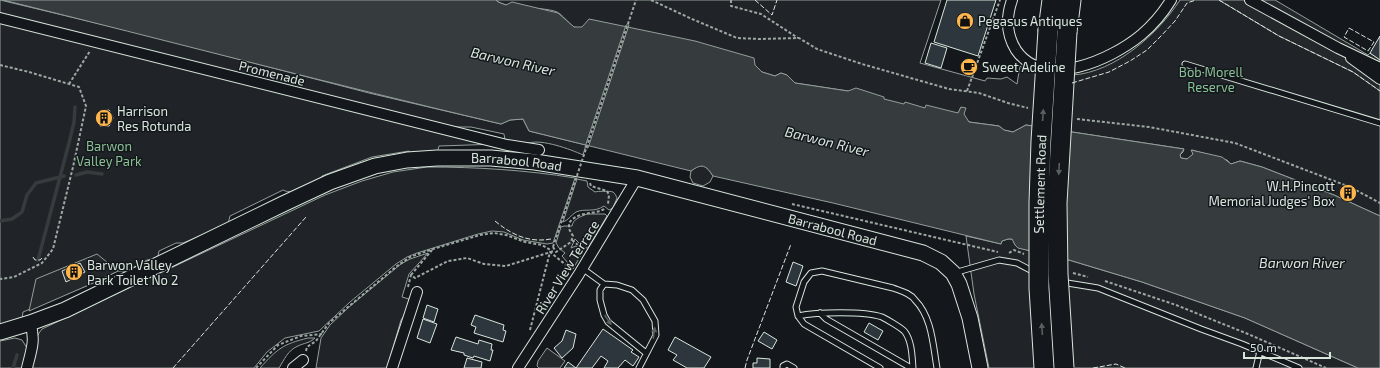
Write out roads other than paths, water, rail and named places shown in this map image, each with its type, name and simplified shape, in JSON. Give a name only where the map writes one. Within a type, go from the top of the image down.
[{"type":"highway","name":"Settlement Road","points":[[1052,0],[1058,31],[1058,274],[1064,368]]},
{"type":"highway","name":"Settlement Road","points":[[1044,368],[1039,288],[1041,141],[1058,31],[1071,0]]},
{"type":"street","points":[[1012,0],[1008,16],[1008,26],[1010,39],[1015,48],[1022,57],[1035,66],[1053,70],[1087,65],[1105,58],[1123,48],[1147,29],[1171,0]]},
{"type":"street","points":[[1250,0],[1338,48],[1380,68]]},
{"type":"street","name":"Promenade","points":[[0,18],[507,145],[539,150]]},
{"type":"street","points":[[1338,48],[1380,79]]},
{"type":"street","name":"Barrabool Road","points":[[0,332],[65,310],[317,188],[375,166],[407,160],[437,158],[491,158],[535,162],[637,178],[923,253],[941,262],[953,273],[960,284],[970,318],[980,368]]},
{"type":"street","name":"River View Terrace","points":[[518,368],[591,254],[637,178]]},
{"type":"street","points":[[392,368],[417,292]]},
{"type":"street","points":[[27,368],[34,340],[30,323]]},
{"type":"street","points":[[293,368],[302,360]]},
{"type":"lane","points":[[1185,64],[1380,124]]},
{"type":"lane","points":[[953,273],[999,260],[1017,263],[1049,280],[1098,288],[1150,310],[1260,351],[1299,368]]},
{"type":"lane","points":[[580,271],[604,284],[617,285],[632,290],[643,300],[655,321],[656,335],[639,368]]},
{"type":"lane","points":[[880,368],[804,324],[798,316],[796,307],[804,282],[811,273],[822,271],[904,292],[915,299],[923,311],[930,330],[937,368]]},
{"type":"lane","points":[[604,284],[600,290],[600,300],[604,315],[608,322],[646,353]]},
{"type":"lane","points":[[820,313],[826,319],[912,368]]},
{"type":"lane","points":[[798,316],[820,313],[866,314],[882,317],[904,332],[910,343],[912,368]]},
{"type":"lane","points":[[1256,368],[1260,351]]},
{"type":"lane","points":[[783,368],[783,366],[787,364],[794,368]]},
{"type":"water","name":"Barwon River","points":[[3,0],[496,0],[506,5],[512,2],[558,13],[574,27],[582,27],[589,19],[695,41],[754,58],[755,65],[762,72],[775,76],[781,73],[787,75],[795,83],[848,91],[856,88],[884,97],[884,99],[904,104],[905,102],[925,108],[926,105],[958,113],[961,107],[966,108],[964,114],[969,122],[999,126],[1004,130],[1013,132],[1026,125],[1184,149],[1180,155],[1181,158],[1187,159],[1193,154],[1191,150],[1222,157],[1231,164],[1240,161],[1262,167],[1334,195],[1380,216],[1380,368],[1358,368],[1245,318],[1142,282],[1069,260],[1018,248],[1012,239],[1002,241],[1001,244],[833,203],[713,176],[704,166],[698,167],[691,171],[529,131],[523,119],[510,120],[501,124]]},
{"type":"waterway","points":[[38,260],[69,143],[74,122],[75,107]]},
{"type":"waterway","points":[[76,175],[87,172],[102,174]]},
{"type":"waterway","points":[[0,221],[12,219],[22,212],[27,195],[36,183],[64,176]]},
{"type":"waterway","points":[[13,368],[17,355]]},
{"type":"place","name":"Pegasus Antiques","points":[[965,21]]},
{"type":"place","name":"Sweet Adeline","points":[[969,67]]},
{"type":"place","name":"Harrison Res Rotunda","points":[[104,118]]},
{"type":"place","name":"W.H.Pincott Memorial Judges' Box","points":[[1348,193]]},
{"type":"place","name":"Barwon Valley Park Toilet No 2","points":[[74,272]]},
{"type":"park label","name":"Bob Morell Reserve","points":[[1211,80]]},
{"type":"park label","name":"Barwon Valley Park","points":[[109,154]]}]
